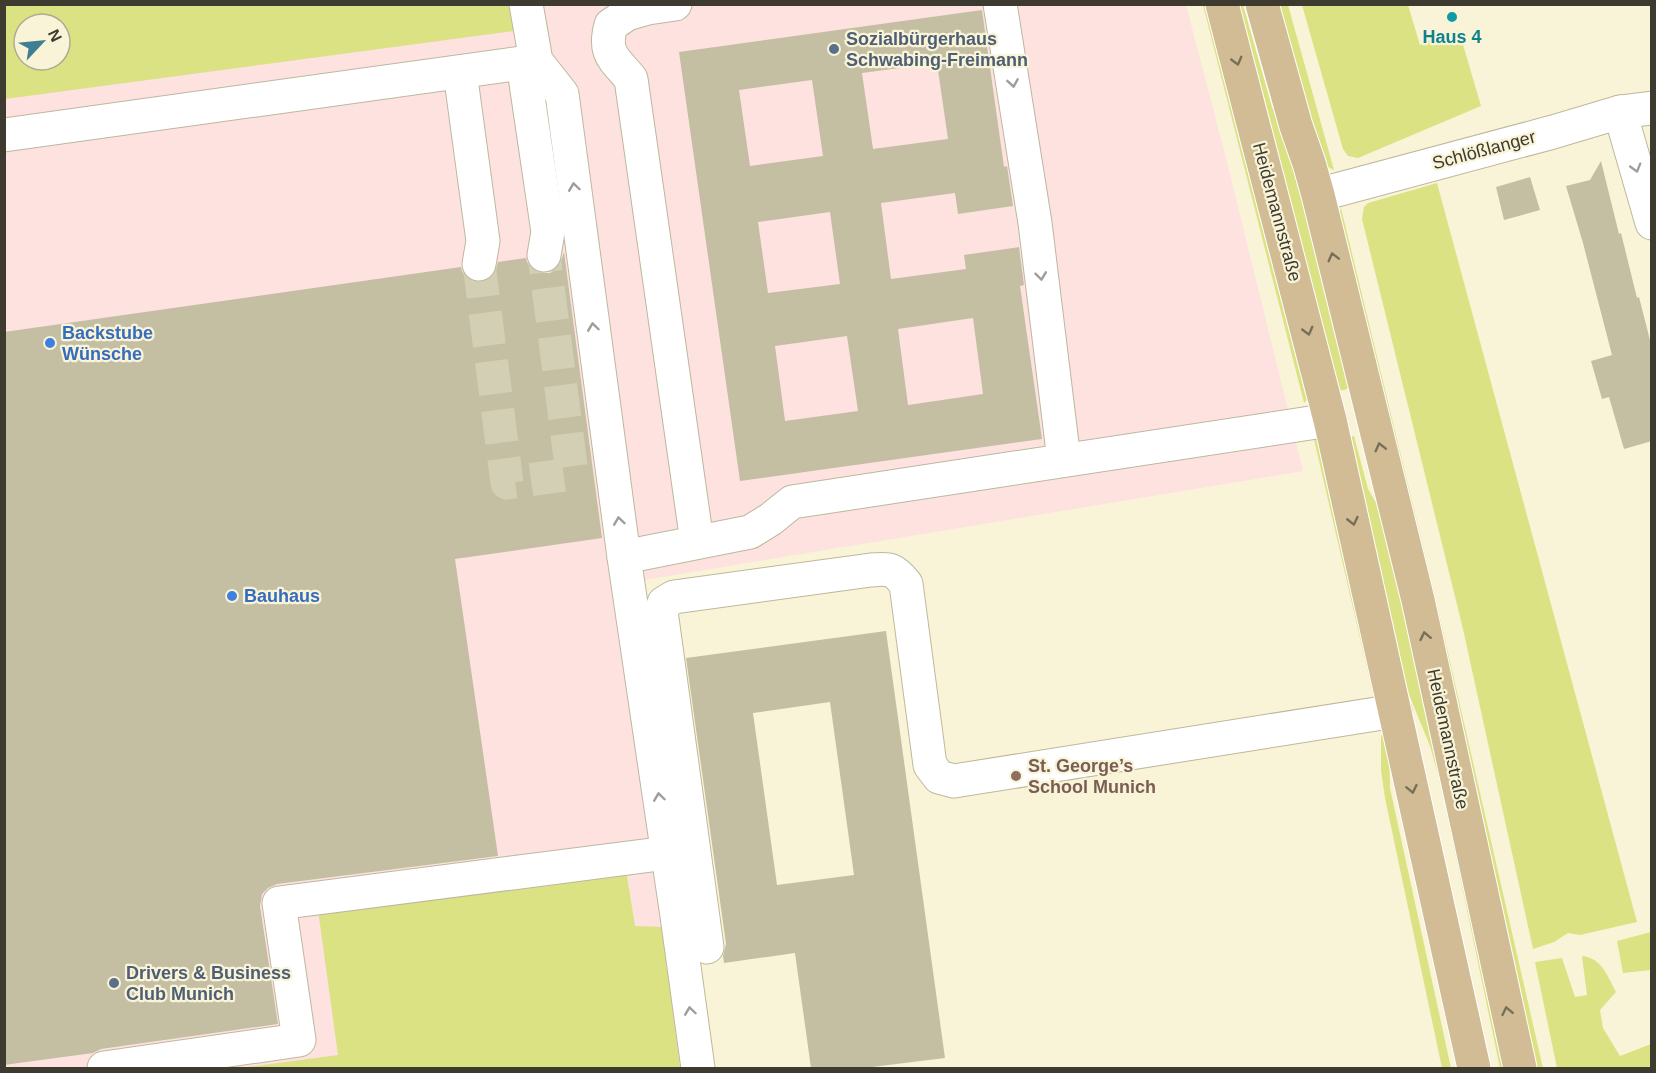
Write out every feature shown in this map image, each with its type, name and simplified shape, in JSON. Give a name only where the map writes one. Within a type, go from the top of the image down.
[{"type":"main road","name":"Heidemannstraße","points":[[1222,4],[1330,420],[1474,1068]]},
{"type":"main road","name":"Heidemannstraße","points":[[1262,4],[1318,195],[1418,600],[1520,1068]]},
{"type":"main road","points":[[1330,420],[1371,411]]},
{"type":"street","points":[[526,4],[546,244]]},
{"type":"street","points":[[675,4],[627,14],[611,25],[607,40],[609,52],[631,79],[697,542]]},
{"type":"street","points":[[1000,4],[1035,223],[1064,460]]},
{"type":"street","points":[[4,135],[530,62]]},
{"type":"street","points":[[530,62],[562,94],[624,557],[647,613],[690,914],[698,1068]]},
{"type":"street","points":[[460,72],[481,253]]},
{"type":"street","points":[[1636,110],[1652,223]]},
{"type":"street","name":"Schlößlanger","points":[[1318,195],[1636,110]]},
{"type":"street","points":[[624,557],[750,532],[792,502],[1330,420]]},
{"type":"street","points":[[647,613],[674,597],[886,568],[898,573],[906,584],[930,765],[939,777],[954,781],[1395,711]]},
{"type":"street","points":[[647,613],[660,846],[707,947]]},
{"type":"street","points":[[104,1068],[138,1060],[299,1041],[279,903],[660,846]]},
{"type":"shaded area","points":[[241,4],[1186,5],[1303,471],[645,580],[711,1068],[5,1068],[4,37],[12,46],[12,72],[72,72],[72,56]]},
{"type":"green space","points":[[4,5],[511,5],[514,31],[5,99]]},
{"type":"green space","points":[[1203,5],[1210,5],[1310,397],[1304,403]]},
{"type":"green space","points":[[1235,5],[1243,5],[1272,107],[1288,136],[1350,385],[1344,390],[1339,390]]},
{"type":"green space","points":[[1279,5],[1288,5],[1334,170],[1328,167],[1322,159]]},
{"type":"green space","points":[[1302,5],[1408,5],[1420,45],[1436,36],[1459,31],[1481,106],[1358,158],[1348,156],[1343,149]]},
{"type":"green space","points":[[1437,183],[1637,922],[1580,935],[1568,933],[1554,942],[1533,949],[1463,629],[1362,219],[1364,207],[1368,203]]},
{"type":"green space","points":[[1341,208],[1435,596],[1543,1068],[1535,1068],[1338,216]]},
{"type":"green space","points":[[1313,435],[1320,437],[1379,687],[1373,694]]},
{"type":"green space","points":[[1354,436],[1368,489],[1384,516],[1509,1068],[1500,1068],[1441,785],[1430,746],[1408,692],[1348,438]]},
{"type":"green space","points":[[1381,735],[1389,737],[1390,788],[1451,1068],[1442,1068],[1385,798],[1381,770]]},
{"type":"green space","points":[[626,870],[635,926],[662,927],[680,1068],[241,1068],[338,1055],[318,910]]},
{"type":"green space","points":[[1651,932],[1651,970],[1623,973],[1617,941]]},
{"type":"green space","points":[[1582,956],[1595,960],[1599,964],[1616,992],[1600,1010],[1603,1028],[1620,1056],[1651,1044],[1651,1068],[1557,1068],[1535,962],[1562,958],[1575,997],[1587,995]]},
{"type":"building","points":[[982,10],[1004,167],[1007,166],[1013,206],[958,214],[955,193],[881,203],[891,279],[966,269],[964,255],[1019,247],[1024,285],[1020,286],[1042,439],[740,481],[679,52]],"holes":[[[937,63],[948,139],[873,149],[862,73]],[[812,80],[823,156],[750,166],[739,90]],[[830,212],[840,284],[768,293],[758,222]],[[973,318],[983,394],[908,405],[898,329]],[[847,336],[858,411],[785,421],[775,346]]]},
{"type":"building","points":[[1601,161],[1619,234],[1621,233],[1652,348],[1652,441],[1624,449],[1609,397],[1602,399],[1591,361],[1612,355],[1566,186],[1590,180]]},
{"type":"building","points":[[1530,177],[1540,210],[1504,220],[1496,187]]},
{"type":"building","name":"Bauhaus","points":[[564,252],[602,538],[455,559],[498,856],[277,884],[268,888],[262,894],[260,906],[278,1024],[4,1065],[4,332],[461,267],[467,279],[485,282],[494,276],[498,262],[526,258],[532,270],[550,273],[559,267]]},
{"type":"building","points":[[886,631],[945,1058],[864,1068],[811,1068],[795,953],[724,963],[726,944],[686,658]],"holes":[[[830,702],[854,875],[777,885],[753,713]]]},
{"type":"tunnel","points":[[479,264],[507,483],[572,474],[544,255]]},
{"type":"place","name":"Haus 4","points":[[1452,17]]},
{"type":"place","name":"Sozialbürgerhaus Schwabing-Freimann","points":[[834,49]]},
{"type":"place","name":"Backstube Wünsche","points":[[50,343]]},
{"type":"place","name":"Bauhaus","points":[[232,596]]},
{"type":"place","name":"St. George’s School Munich","points":[[1016,776]]},
{"type":"place","name":"Drivers & Business Club Munich","points":[[114,983]]}]
